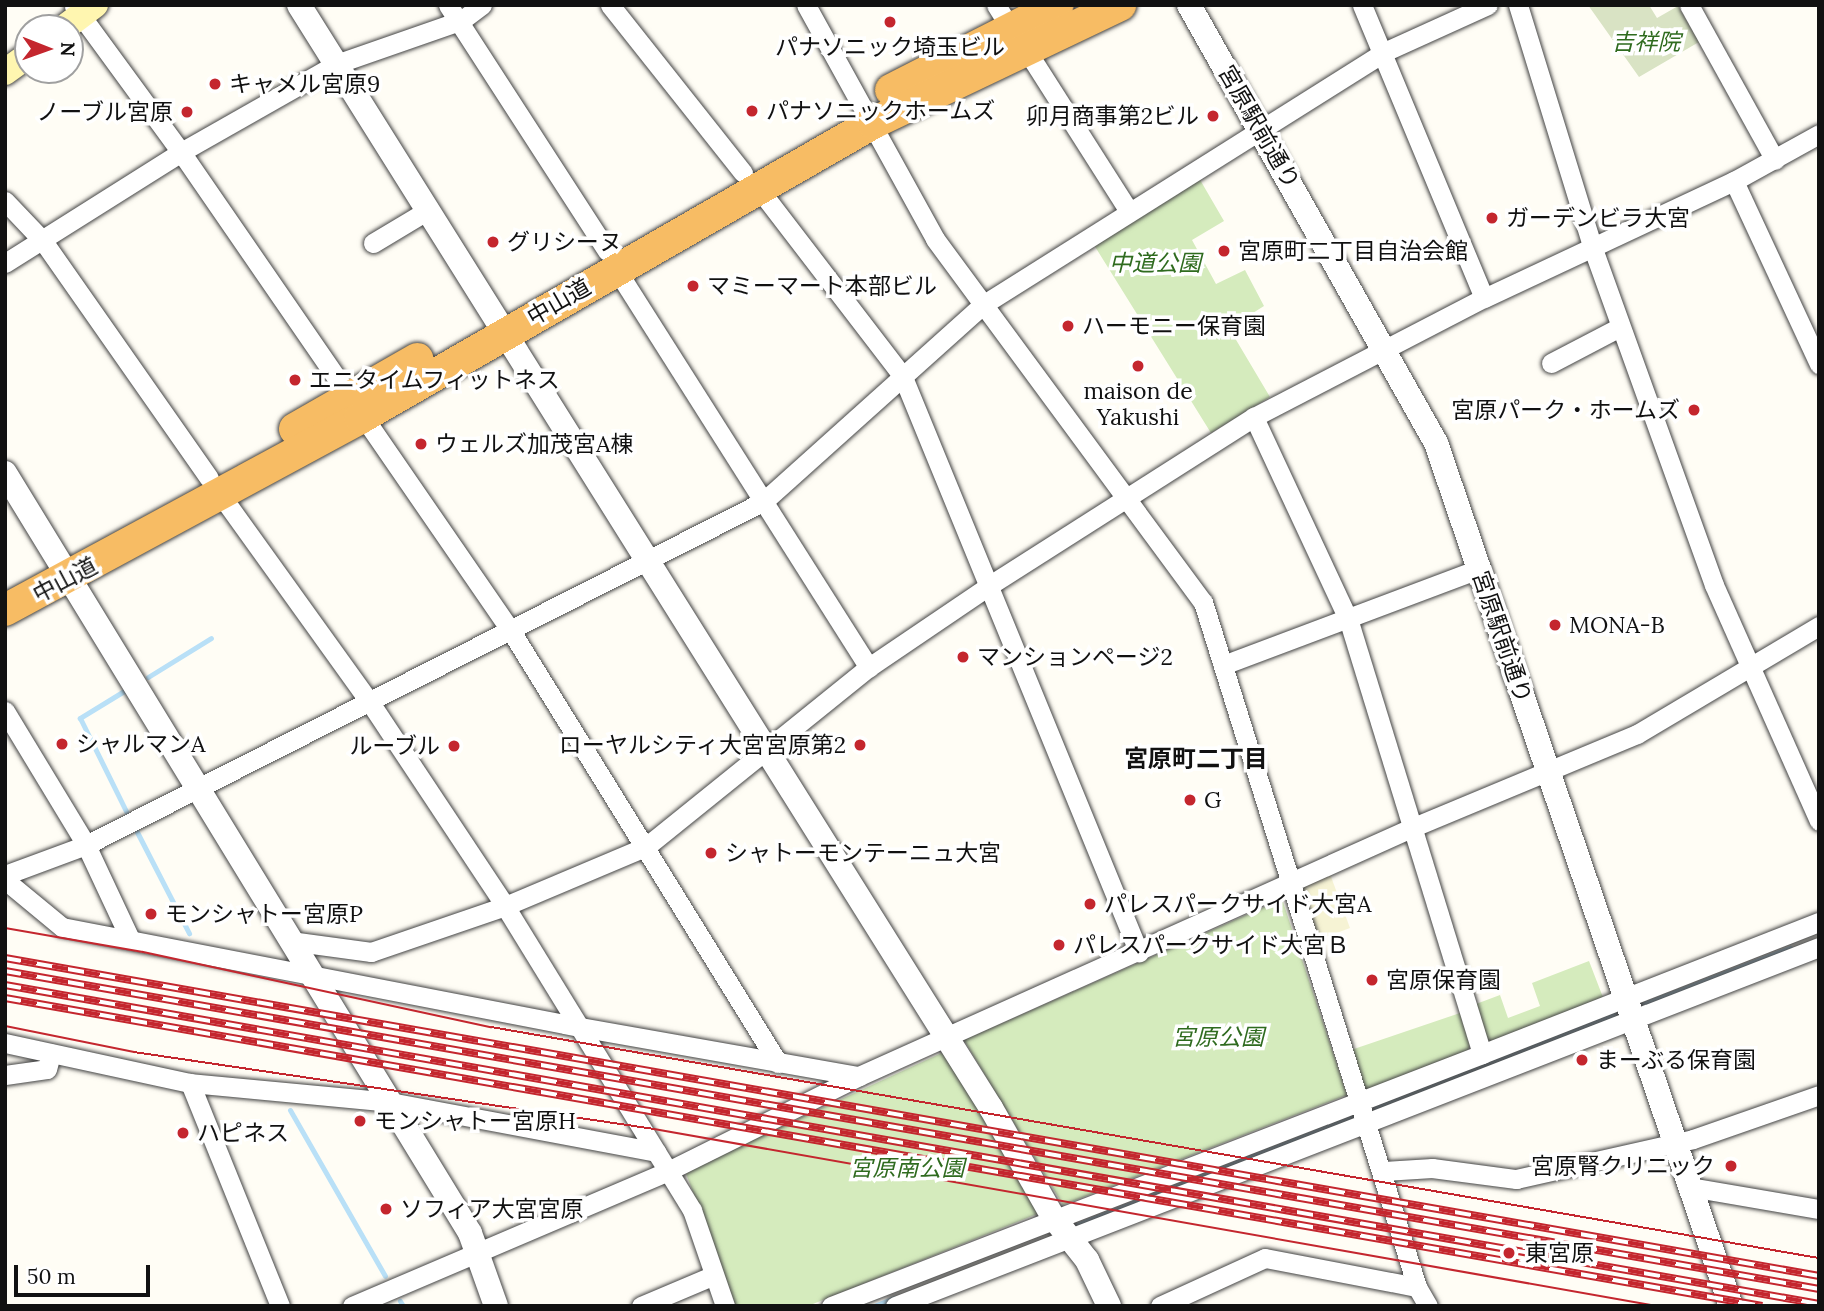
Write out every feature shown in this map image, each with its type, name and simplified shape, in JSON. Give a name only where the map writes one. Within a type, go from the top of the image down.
[{"type":"highway","name":"中山道","points":[[5,610],[65,570],[867,115],[1011,27],[1058,5]]},
{"type":"highway","name":"中山道","points":[[1011,27],[1120,5]]},
{"type":"highway","name":"中山道","points":[[5,588],[65,570]]},
{"type":"street","points":[[299,5],[946,1037],[1109,1306]]},
{"type":"street","points":[[448,5],[462,20],[869,667]]},
{"type":"street","points":[[5,263],[43,242],[181,152],[336,64],[462,20],[482,5]]},
{"type":"street","points":[[610,5],[903,377],[1139,953]]},
{"type":"street","points":[[806,5],[935,239],[981,306],[1203,603],[1288,884],[1384,1171],[1417,1287],[1429,1306]]},
{"type":"street","name":"宮原駅前通り","points":[[1189,5],[1436,443],[1731,1306]]},
{"type":"street","points":[[1362,5],[1484,298]]},
{"type":"street","points":[[859,1076],[580,1027],[317,977],[129,937],[62,927],[5,877],[86,845],[197,787],[371,704],[647,559],[764,502],[981,306],[1260,127],[1382,53],[1488,5]]},
{"type":"street","points":[[1518,5],[1592,246],[1714,585],[1819,821]]},
{"type":"street","points":[[1689,5],[1775,160]]},
{"type":"street","points":[[84,19],[96,30],[354,408],[511,631],[647,846],[778,1063]]},
{"type":"street","points":[[1011,27],[1129,211]]},
{"type":"street","points":[[290,941],[371,952],[505,906],[647,846],[869,667],[987,587],[1254,418],[1383,348],[1592,246],[1734,181],[1819,134]]},
{"type":"street","points":[[1734,181],[1819,364]]},
{"type":"street","points":[[5,201],[43,242],[371,704],[505,906],[692,1210],[725,1306]]},
{"type":"street","points":[[373,243],[428,210]]},
{"type":"street","points":[[1551,363],[1620,327]]},
{"type":"street","points":[[1254,418],[1348,619],[1482,1054]]},
{"type":"street","points":[[5,473],[290,941],[317,977],[476,1249],[496,1306]]},
{"type":"street","points":[[1223,665],[1479,569]]},
{"type":"street","points":[[352,1306],[476,1249],[668,1171],[859,1076],[1139,953],[1411,828],[1637,734],[1819,626]]},
{"type":"street","points":[[5,710],[86,845],[129,937]]},
{"type":"street","points":[[831,1306],[871,1297],[1063,1228],[1629,1007],[1819,922]]},
{"type":"street","points":[[895,1306],[1063,1228],[1363,1111],[1482,1054],[1819,947]]},
{"type":"street","points":[[5,1044],[190,1083],[390,1102],[656,1152]]},
{"type":"street","points":[[5,1075],[47,1069],[51,1054]]},
{"type":"street","points":[[190,1083],[280,1306]]},
{"type":"street","points":[[1384,1171],[1432,1168],[1516,1179],[1675,1143],[1819,1095]]},
{"type":"street","points":[[1690,1187],[1819,1209]]},
{"type":"street","points":[[1160,1306],[1265,1258],[1417,1287]]},
{"type":"street","points":[[641,1306],[714,1275]]},
{"type":"shaded area","points":[[1330,874],[1350,928],[1315,941],[1298,894],[1304,885]]},
{"type":"green space","name":"吉祥院","points":[[1588,5],[1649,5],[1657,18],[1678,6],[1699,42],[1639,77]]},
{"type":"green space","name":"中道公園","points":[[1199,178],[1224,221],[1192,240],[1216,284],[1245,270],[1264,306],[1229,328],[1270,397],[1211,433],[1094,245]]},
{"type":"green space","name":"宮原公園","points":[[1282,899],[1347,1095],[1063,1205],[964,1040]]},
{"type":"green space","points":[[1589,961],[1604,1000],[1490,1044],[1481,1040],[1468,1007],[1500,995],[1508,1018],[1540,1006],[1532,983]]},
{"type":"green space","points":[[1460,1013],[1470,1044],[1467,1053],[1370,1091],[1363,1087],[1351,1050]]},
{"type":"green space","name":"宮原南公園","points":[[946,1051],[1042,1212],[808,1306],[736,1306],[685,1171]]},
{"type":"waterway","points":[[148,677],[211,638]]},
{"type":"waterway","points":[[124,691],[80,718],[126,811]]},
{"type":"waterway","points":[[137,832],[189,933]]},
{"type":"waterway","points":[[1636,1007],[1790,948]]},
{"type":"waterway","points":[[1069,1228],[1624,1011]]},
{"type":"waterway","points":[[290,1110],[385,1276]]},
{"type":"waterway","points":[[874,1306],[894,1298]]},
{"type":"waterway","points":[[400,1301],[403,1306]]},
{"type":"tram line","points":[[5,928],[143,952],[491,1027],[1819,1258]]},
{"type":"tram line","points":[[5,1026],[134,1052],[654,1129],[1657,1306]]},
{"type":"railway","points":[[5,958],[1819,1276]]},
{"type":"railway","points":[[5,971],[1819,1289]]},
{"type":"railway","points":[[5,985],[1819,1304]]},
{"type":"railway","points":[[5,998],[1762,1306]]},
{"type":"place","name":"パナソニック埼玉ビル","points":[[890,22]]},
{"type":"place","name":"キャメル宮原9","points":[[215,84]]},
{"type":"place","name":"パナソニックホームズ","points":[[752,111]]},
{"type":"place","name":"ノーブル宮原","points":[[187,112]]},
{"type":"place","name":"卯月商事第2ビル","points":[[1213,116]]},
{"type":"place","name":"ガーデンビラ大宮","points":[[1492,218]]},
{"type":"place","name":"グリシーヌ","points":[[493,242]]},
{"type":"place","name":"宮原町二丁目自治会館","points":[[1224,251]]},
{"type":"place","name":"マミーマート本部ビル","points":[[693,286]]},
{"type":"place","name":"ハーモニー保育園","points":[[1068,326]]},
{"type":"place","name":"maison de Yakushi","points":[[1138,366]]},
{"type":"place","name":"エニタイムフィットネス","points":[[295,380]]},
{"type":"place","name":"宮原パーク・ホームズ","points":[[1694,410]]},
{"type":"place","name":"ウェルズ加茂宮A棟","points":[[421,444]]},
{"type":"place","name":"MONA-B","points":[[1555,625]]},
{"type":"place","name":"マンションページ2","points":[[963,657]]},
{"type":"place","name":"シャルマンA","points":[[62,744]]},
{"type":"place","name":"ローヤルシティ大宮宮原第2","points":[[860,745]]},
{"type":"place","name":"ルーブル","points":[[454,746]]},
{"type":"place","name":"G","points":[[1190,800]]},
{"type":"place","name":"シャトーモンテーニュ大宮","points":[[711,853]]},
{"type":"place","name":"パレスパークサイド大宮A","points":[[1090,904]]},
{"type":"place","name":"モンシャトー宮原P","points":[[151,914]]},
{"type":"place","name":"パレスパークサイド大宮Ｂ","points":[[1059,945]]},
{"type":"place","name":"宮原保育園","points":[[1372,980]]},
{"type":"place","name":"まーぶる保育園","points":[[1582,1060]]},
{"type":"place","name":"モンシャトー宮原H","points":[[360,1121]]},
{"type":"place","name":"ハピネス","points":[[183,1133]]},
{"type":"place","name":"宮原腎クリニック","points":[[1731,1166]]},
{"type":"place","name":"ソフィア大宮宮原","points":[[386,1209]]},
{"type":"place","name":"東宮原","points":[[1509,1253]]},
{"type":"district","name":"宮原町二丁目","points":[[1196,759]]}]
